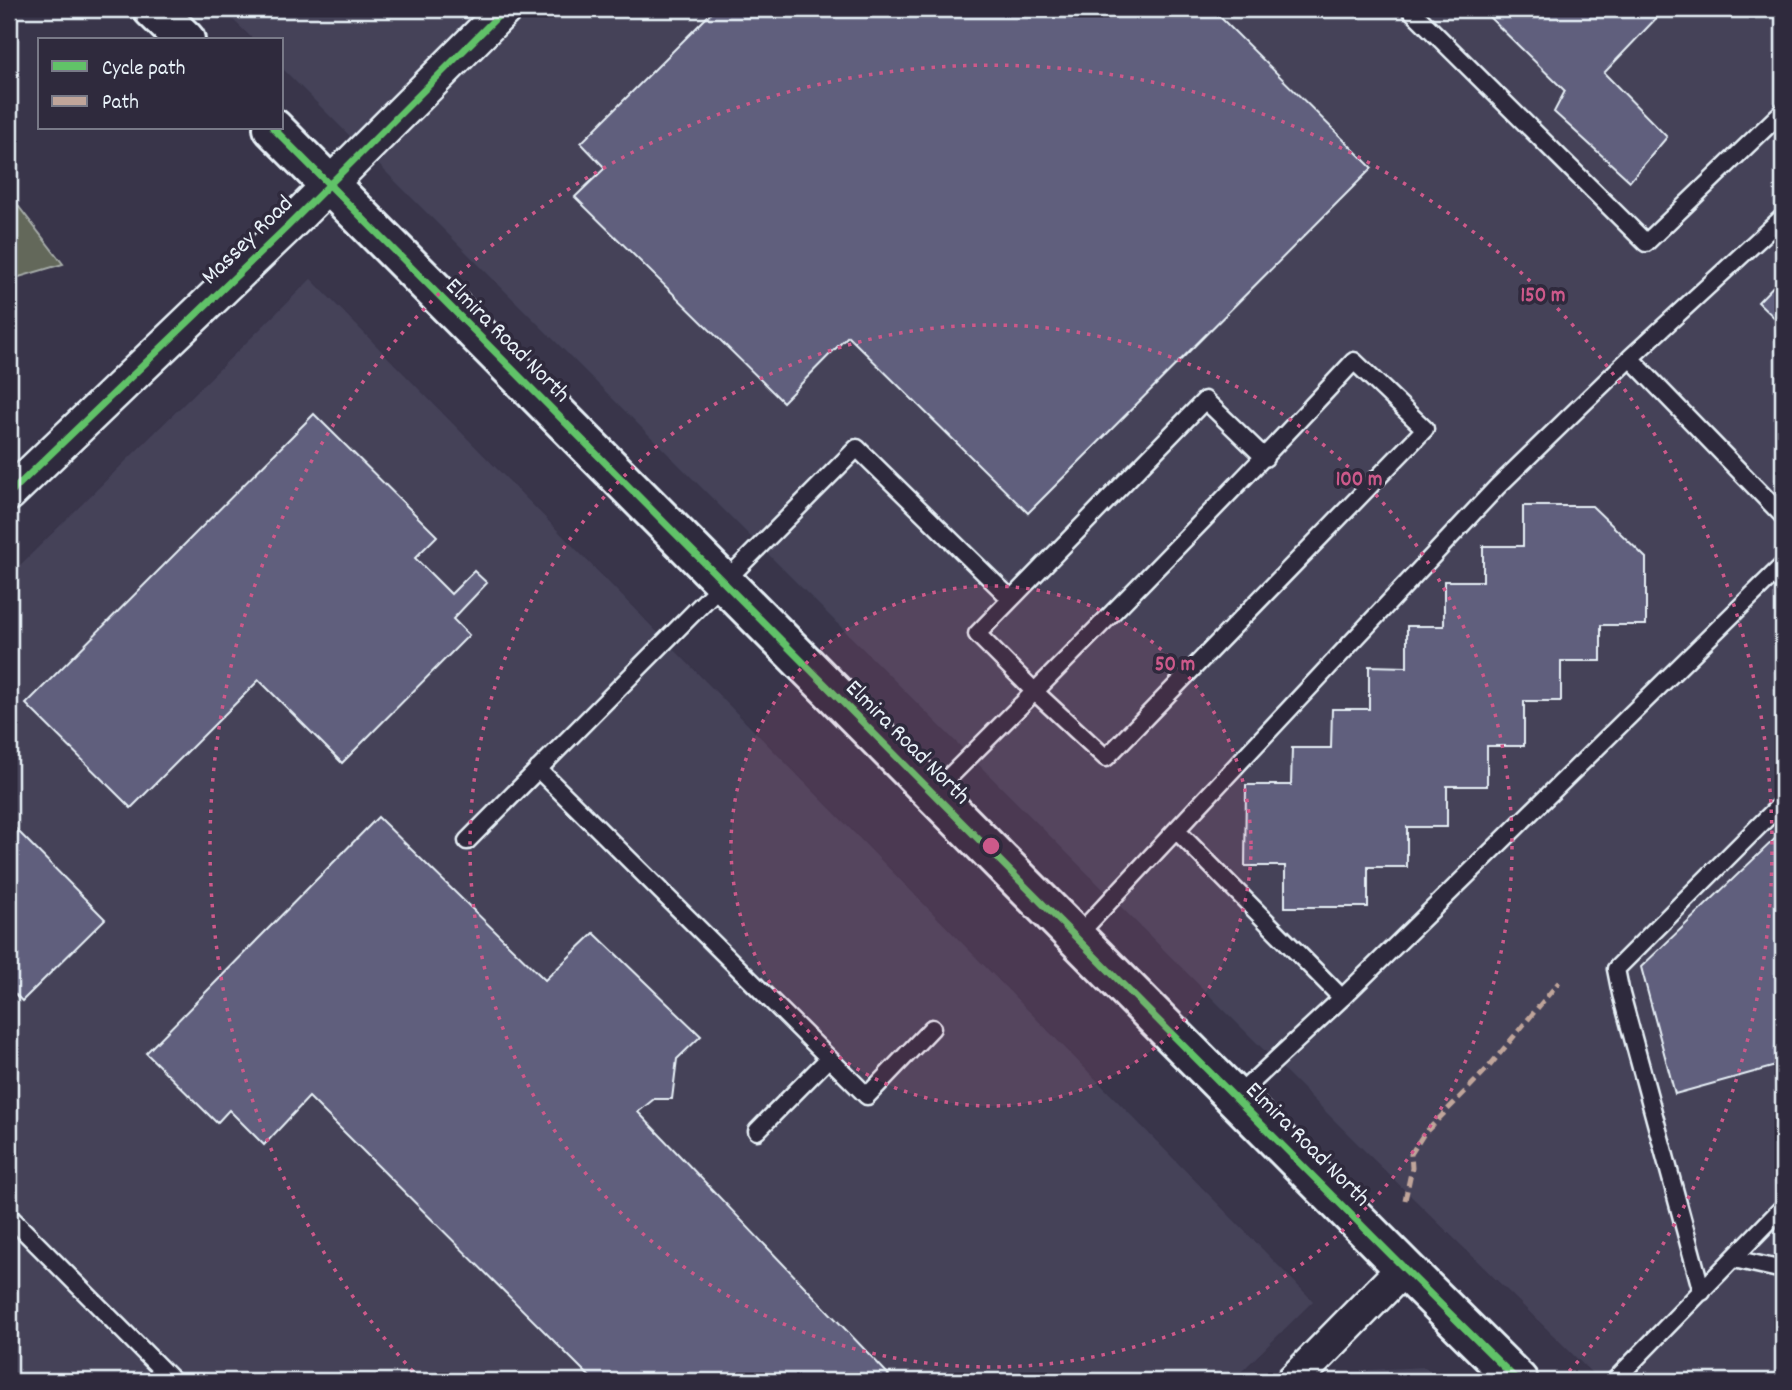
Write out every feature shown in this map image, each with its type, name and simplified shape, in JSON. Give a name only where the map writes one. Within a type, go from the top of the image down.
[{"type":"main road","points":[[153,9],[183,38]]},
{"type":"main road","name":"Elmira Road North","points":[[274,130],[1518,1381]]},
{"type":"street","name":"Massey Road","points":[[9,494],[329,185],[506,9]]},
{"type":"street","points":[[1293,1381],[1404,1268]]},
{"type":"lane","points":[[1410,9],[1646,243],[1783,111]]},
{"type":"lane","points":[[1076,937],[1497,487],[1630,358],[1783,217]]},
{"type":"lane","points":[[1630,358],[1783,516]]},
{"type":"lane","points":[[933,793],[1035,692],[1265,458],[1354,361],[1425,429],[1105,758],[1035,692],[977,634],[1205,400],[1265,458]]},
{"type":"lane","points":[[467,841],[857,448],[1011,599]]},
{"type":"lane","points":[[1236,1097],[1342,998],[1783,565]]},
{"type":"lane","points":[[538,769],[867,1096],[932,1028]]},
{"type":"lane","points":[[1702,1292],[1616,969],[1783,802]]},
{"type":"lane","points":[[1177,831],[1342,998]]},
{"type":"lane","points":[[757,1131],[829,1058]]},
{"type":"lane","points":[[1614,1381],[1783,1207]]},
{"type":"lane","points":[[11,1218],[173,1381]]},
{"type":"lane","points":[[1734,1259],[1783,1270]]},
{"type":"shaded area","points":[[222,9],[1783,9],[1783,1381],[1600,1381],[1369,1155],[284,70],[284,38],[252,38]]},
{"type":"shaded area","points":[[311,279],[1313,1301],[1232,1381],[9,1381],[9,576]]},
{"type":"shaded area","points":[[1425,1367],[1439,1381],[1358,1381],[1369,1370]]},
{"type":"green space","points":[[9,194],[63,264],[9,280]]},
{"type":"building","points":[[715,9],[1212,9],[1372,168],[1028,513],[848,336],[783,402],[575,197],[605,168],[581,143]]},
{"type":"building","points":[[1481,9],[1665,9],[1604,73],[1667,137],[1630,181],[1554,112],[1565,91]]},
{"type":"building","points":[[1783,276],[1783,326],[1758,302]]},
{"type":"building","points":[[314,414],[437,536],[415,558],[451,594],[474,571],[487,583],[453,619],[469,635],[342,763],[259,680],[131,808],[26,704]]},
{"type":"building","points":[[1523,506],[1592,506],[1646,558],[1646,625],[1601,625],[1601,661],[1561,661],[1561,701],[1524,701],[1524,746],[1487,746],[1487,786],[1447,786],[1447,827],[1407,827],[1407,867],[1368,867],[1368,907],[1285,907],[1285,866],[1245,866],[1246,785],[1291,785],[1292,748],[1331,748],[1332,709],[1369,709],[1369,666],[1407,667],[1407,626],[1444,626],[1444,581],[1483,581],[1483,546],[1523,546]]},
{"type":"building","points":[[378,817],[545,980],[594,933],[701,1036],[677,1059],[672,1099],[654,1099],[638,1112],[889,1375],[883,1381],[594,1381],[309,1097],[264,1145],[229,1110],[217,1123],[146,1053]]},
{"type":"building","points":[[9,822],[105,919],[22,1001],[9,988]]},
{"type":"building","points":[[1783,831],[1783,1009],[1777,1015],[1783,1034],[1783,1064],[1675,1094],[1641,967]]},
{"type":"marked path","points":[[1405,1200],[1412,1168],[1411,1154],[1423,1135],[1487,1069],[1559,982]]},
{"type":"cycle path","points":[[9,494],[287,227],[505,9]]},
{"type":"cycle path","points":[[275,130],[1518,1381]]}]
